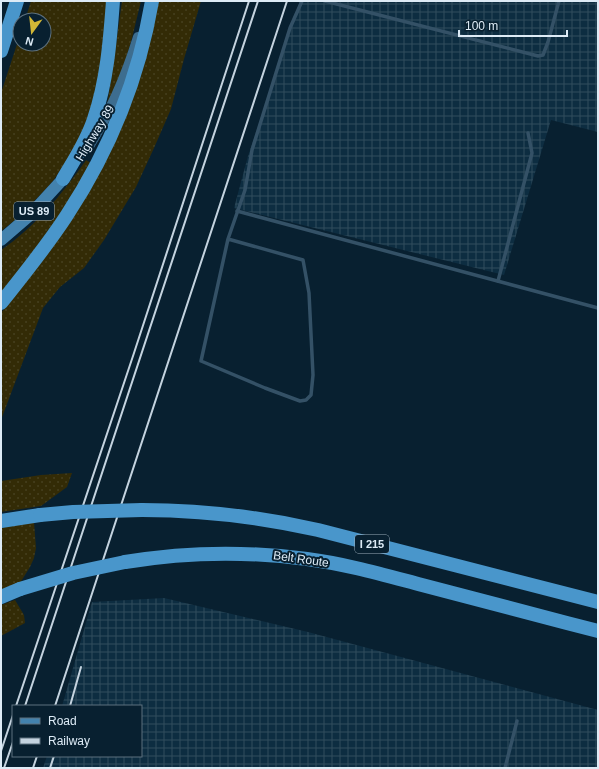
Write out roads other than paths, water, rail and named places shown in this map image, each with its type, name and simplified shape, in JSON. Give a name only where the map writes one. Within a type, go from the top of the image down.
[{"type":"highway","points":[[1,51],[17,1]]},
{"type":"highway","points":[[63,179],[84,142],[94,120],[107,66],[113,1]]},
{"type":"highway","points":[[1,303],[68,214],[97,163],[115,124],[132,80],[142,50],[152,1]]},
{"type":"highway","name":"I 215","points":[[1,521],[40,515],[85,511],[188,511],[239,516],[292,524],[318,530],[598,602]]},
{"type":"highway","name":"Belt Route","points":[[1,597],[20,589],[73,573],[125,562],[164,556],[256,554],[309,559],[355,568],[598,631]]},
{"type":"main road","name":"Highway 89","points":[[1,240],[30,215],[86,152],[102,125],[124,78],[134,48],[146,1]]},
{"type":"lane","points":[[228,239],[303,260],[309,293],[314,375],[311,395],[306,400],[300,401],[265,388],[201,361],[228,239],[245,190],[252,150],[290,28],[302,1]]},
{"type":"lane","points":[[325,1],[538,56],[543,55],[548,42],[559,1]]},
{"type":"lane","points":[[498,281],[532,153],[528,132]]},
{"type":"lane","points":[[237,212],[598,308]]},
{"type":"lane","points":[[505,768],[517,721]]},
{"type":"railway","points":[[16,705],[134,353],[249,1]]},
{"type":"railway","points":[[25,705],[258,1]]},
{"type":"railway","points":[[55,705],[287,1]]},
{"type":"railway","points":[[70,705],[81,667]]},
{"type":"railway","points":[[1,751],[12,718]]},
{"type":"railway","points":[[4,768],[12,745]]},
{"type":"railway","points":[[33,768],[37,757]]},
{"type":"railway","points":[[50,768],[54,757]]}]
